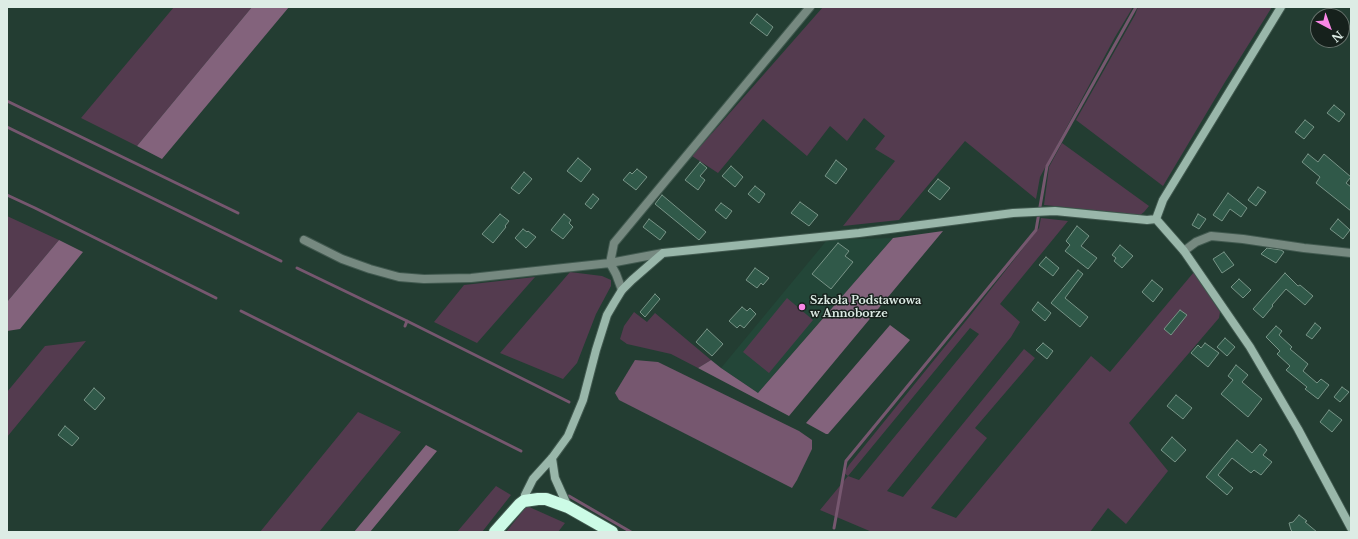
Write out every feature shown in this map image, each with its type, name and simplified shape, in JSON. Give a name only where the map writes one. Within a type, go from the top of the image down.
[{"type":"highway","points":[[495,532],[524,501],[546,499],[568,507],[612,532]]},
{"type":"street","points":[[622,290],[610,263],[612,247],[622,232],[810,7]]},
{"type":"street","points":[[1156,219],[1163,200],[1281,7]]},
{"type":"street","points":[[304,240],[342,259],[370,269],[400,277],[424,279],[471,278],[610,263],[663,253],[859,233],[1013,213],[1055,211],[1147,220],[1156,219]]},
{"type":"street","points":[[1156,219],[1184,251],[1250,347],[1298,429],[1351,528]]},
{"type":"street","points":[[1184,251],[1196,242],[1211,236],[1351,253]]},
{"type":"street","points":[[524,501],[525,495],[533,479],[552,458],[568,436],[581,407],[607,315],[622,290],[639,273],[663,253]]},
{"type":"street","points":[[552,458],[555,478],[568,507]]},
{"type":"shaded area","points":[[174,7],[252,7],[137,146],[81,118]]},
{"type":"shaded area","points":[[252,7],[289,7],[162,159],[137,146]]},
{"type":"shaded area","points":[[823,7],[1133,7],[1115,37],[1040,177],[1036,199],[965,141],[899,220],[843,226],[895,161],[875,149],[885,136],[864,118],[847,141],[830,126],[807,156],[763,119],[718,173],[692,156]]},
{"type":"shaded area","points":[[1138,7],[1272,7],[1163,186],[1076,120],[1135,15]]},
{"type":"shaded area","points":[[1062,143],[1149,206],[1139,216],[1127,216],[1124,213],[1044,205],[1049,167]]},
{"type":"shaded area","points":[[7,216],[59,240],[7,302]]},
{"type":"shaded area","points":[[1041,218],[1068,221],[1000,304],[1020,322],[1011,337],[887,491],[903,497],[1024,349],[1035,358],[975,428],[987,438],[931,508],[956,518],[1091,356],[1110,372],[1194,272],[1220,312],[1219,318],[1129,423],[1168,471],[1126,524],[1108,508],[1090,532],[872,532],[820,510],[848,476],[844,473],[849,465],[1039,228]],"holes":[[[970,328],[979,334],[859,480],[848,476]]]},
{"type":"shaded area","points":[[943,231],[789,416],[698,368],[711,360],[758,393],[893,238]]},
{"type":"shaded area","name":"Szkoła Podstawowa w Annoborze","points":[[893,238],[758,393],[721,368],[827,240]]},
{"type":"shaded area","points":[[59,240],[83,252],[20,329],[7,331],[7,302]]},
{"type":"shaded area","points":[[570,272],[602,276],[611,280],[611,286],[596,314],[577,363],[563,379],[500,353]]},
{"type":"shaded area","points":[[535,277],[477,343],[434,322],[464,285]]},
{"type":"shaded area","points":[[787,298],[813,320],[769,373],[743,352]]},
{"type":"shaded area","points":[[634,312],[647,322],[655,313],[711,360],[698,368],[671,354],[627,344],[620,339],[624,326]]},
{"type":"shaded area","points":[[890,325],[910,340],[828,434],[806,423]]},
{"type":"shaded area","points":[[86,341],[7,437],[7,392],[45,346]]},
{"type":"shaded area","points":[[635,360],[658,362],[799,431],[812,440],[812,449],[792,488],[619,400],[615,393]]},
{"type":"shaded area","points":[[358,412],[401,432],[319,532],[260,532]]},
{"type":"shaded area","points":[[426,445],[437,451],[370,532],[354,532]]},
{"type":"shaded area","points":[[496,486],[511,495],[482,532],[457,532]]},
{"type":"shaded area","points":[[527,506],[565,523],[558,532],[506,532]]},
{"type":"building","points":[[757,14],[773,27],[767,36],[750,23]]},
{"type":"building","points":[[1334,105],[1345,114],[1339,122],[1327,113]]},
{"type":"building","points":[[1305,120],[1314,127],[1304,139],[1295,132]]},
{"type":"building","points":[[1308,154],[1318,162],[1324,154],[1351,177],[1346,183],[1351,187],[1351,211],[1316,183],[1320,177],[1302,162]]},
{"type":"building","points":[[578,158],[591,169],[581,182],[567,171]]},
{"type":"building","points":[[836,160],[847,169],[836,184],[825,176]]},
{"type":"building","points":[[700,162],[707,168],[700,176],[705,180],[698,190],[685,180]]},
{"type":"building","points":[[731,166],[743,177],[735,187],[722,176]]},
{"type":"building","points":[[637,169],[647,177],[636,190],[623,180],[630,172],[632,174]]},
{"type":"building","points":[[524,172],[532,179],[519,194],[511,188]]},
{"type":"building","points":[[938,179],[950,188],[940,200],[928,191]]},
{"type":"building","points":[[755,186],[765,194],[759,203],[748,194]]},
{"type":"building","points":[[1258,187],[1266,192],[1256,206],[1248,200]]},
{"type":"building","points":[[1228,193],[1247,208],[1241,217],[1230,209],[1222,221],[1213,215]]},
{"type":"building","points":[[593,194],[599,199],[591,209],[585,204]]},
{"type":"building","points":[[662,195],[706,232],[699,240],[655,204]]},
{"type":"building","points":[[800,202],[818,215],[809,226],[791,213]]},
{"type":"building","points":[[721,203],[732,211],[726,219],[715,210]]},
{"type":"building","points":[[500,214],[509,221],[493,243],[482,234]]},
{"type":"building","points":[[564,214],[571,220],[569,223],[573,227],[563,239],[551,230]]},
{"type":"building","points":[[1198,214],[1206,219],[1199,229],[1192,225]]},
{"type":"building","points":[[649,219],[666,232],[660,240],[643,227]]},
{"type":"building","points":[[1338,219],[1350,230],[1343,239],[1330,229]]},
{"type":"building","points":[[1077,226],[1089,236],[1081,246],[1097,258],[1088,269],[1065,251],[1070,245],[1066,241]]},
{"type":"building","points":[[523,229],[536,237],[526,248],[515,238]]},
{"type":"building","points":[[838,243],[849,251],[845,256],[853,262],[831,289],[812,274]]},
{"type":"building","points":[[1120,245],[1133,256],[1122,268],[1114,261],[1116,258],[1112,255]]},
{"type":"building","points":[[1267,248],[1281,250],[1284,252],[1276,263],[1261,254]]},
{"type":"building","points":[[1224,252],[1234,265],[1222,273],[1213,259]]},
{"type":"building","points":[[1046,257],[1059,268],[1053,276],[1039,265]]},
{"type":"building","points":[[755,268],[769,278],[763,285],[761,283],[757,288],[746,280]]},
{"type":"building","points":[[1078,270],[1083,274],[1065,298],[1088,317],[1080,327],[1051,303]]},
{"type":"building","points":[[1285,273],[1298,286],[1300,285],[1313,296],[1305,305],[1286,289],[1263,318],[1253,309]]},
{"type":"building","points":[[1239,279],[1251,290],[1243,298],[1231,287]]},
{"type":"building","points":[[1152,280],[1163,289],[1153,302],[1142,292]]},
{"type":"building","points":[[655,294],[660,299],[645,317],[640,312]]},
{"type":"building","points":[[1038,302],[1051,313],[1045,321],[1032,310]]},
{"type":"building","points":[[742,307],[747,311],[750,308],[756,314],[744,328],[740,325],[737,328],[729,321]]},
{"type":"building","points":[[1180,310],[1187,315],[1171,335],[1164,329]]},
{"type":"building","points":[[1315,323],[1321,328],[1312,339],[1306,335]]},
{"type":"building","points":[[1276,326],[1282,331],[1279,335],[1292,347],[1290,349],[1308,364],[1303,371],[1317,383],[1321,379],[1329,385],[1318,399],[1305,389],[1307,387],[1286,370],[1290,366],[1277,354],[1280,351],[1266,337]]},
{"type":"building","points":[[707,329],[723,344],[712,356],[696,342]]},
{"type":"building","points":[[1225,338],[1235,347],[1227,356],[1217,347]]},
{"type":"building","points":[[1043,343],[1053,351],[1047,359],[1036,350]]},
{"type":"building","points":[[1205,343],[1219,353],[1208,367],[1191,353],[1198,345],[1201,348]]},
{"type":"building","points":[[1236,365],[1248,375],[1242,382],[1262,399],[1248,417],[1221,394],[1233,380],[1228,376]]},
{"type":"building","points":[[1342,387],[1349,392],[1340,402],[1334,397]]},
{"type":"building","points":[[94,388],[105,398],[95,410],[84,400]]},
{"type":"building","points":[[1176,395],[1192,408],[1183,419],[1167,406]]},
{"type":"building","points":[[1329,410],[1342,420],[1332,432],[1320,422]]},
{"type":"building","points":[[65,426],[79,438],[72,446],[58,435]]},
{"type":"building","points":[[1172,437],[1186,450],[1175,462],[1161,450]]},
{"type":"building","points":[[1237,440],[1252,453],[1260,444],[1267,450],[1263,455],[1272,462],[1261,475],[1254,470],[1251,473],[1232,458],[1218,475],[1233,488],[1227,495],[1206,477]]},
{"type":"building","points":[[1299,515],[1317,532],[1293,532],[1289,523],[1293,522]]},
{"type":"waterway","points":[[834,528],[846,461],[1036,230],[1047,166],[1136,7]]},
{"type":"waterway","points":[[7,101],[238,213]]},
{"type":"waterway","points":[[7,127],[281,261]]},
{"type":"waterway","points":[[7,195],[216,298]]},
{"type":"waterway","points":[[297,268],[569,402]]},
{"type":"waterway","points":[[241,311],[521,451]]},
{"type":"waterway","points":[[405,326],[407,321]]},
{"type":"waterway","points":[[569,496],[631,532]]},
{"type":"place","name":"Szkoła Podstawowa w Annoborze","points":[[802,307]]}]
